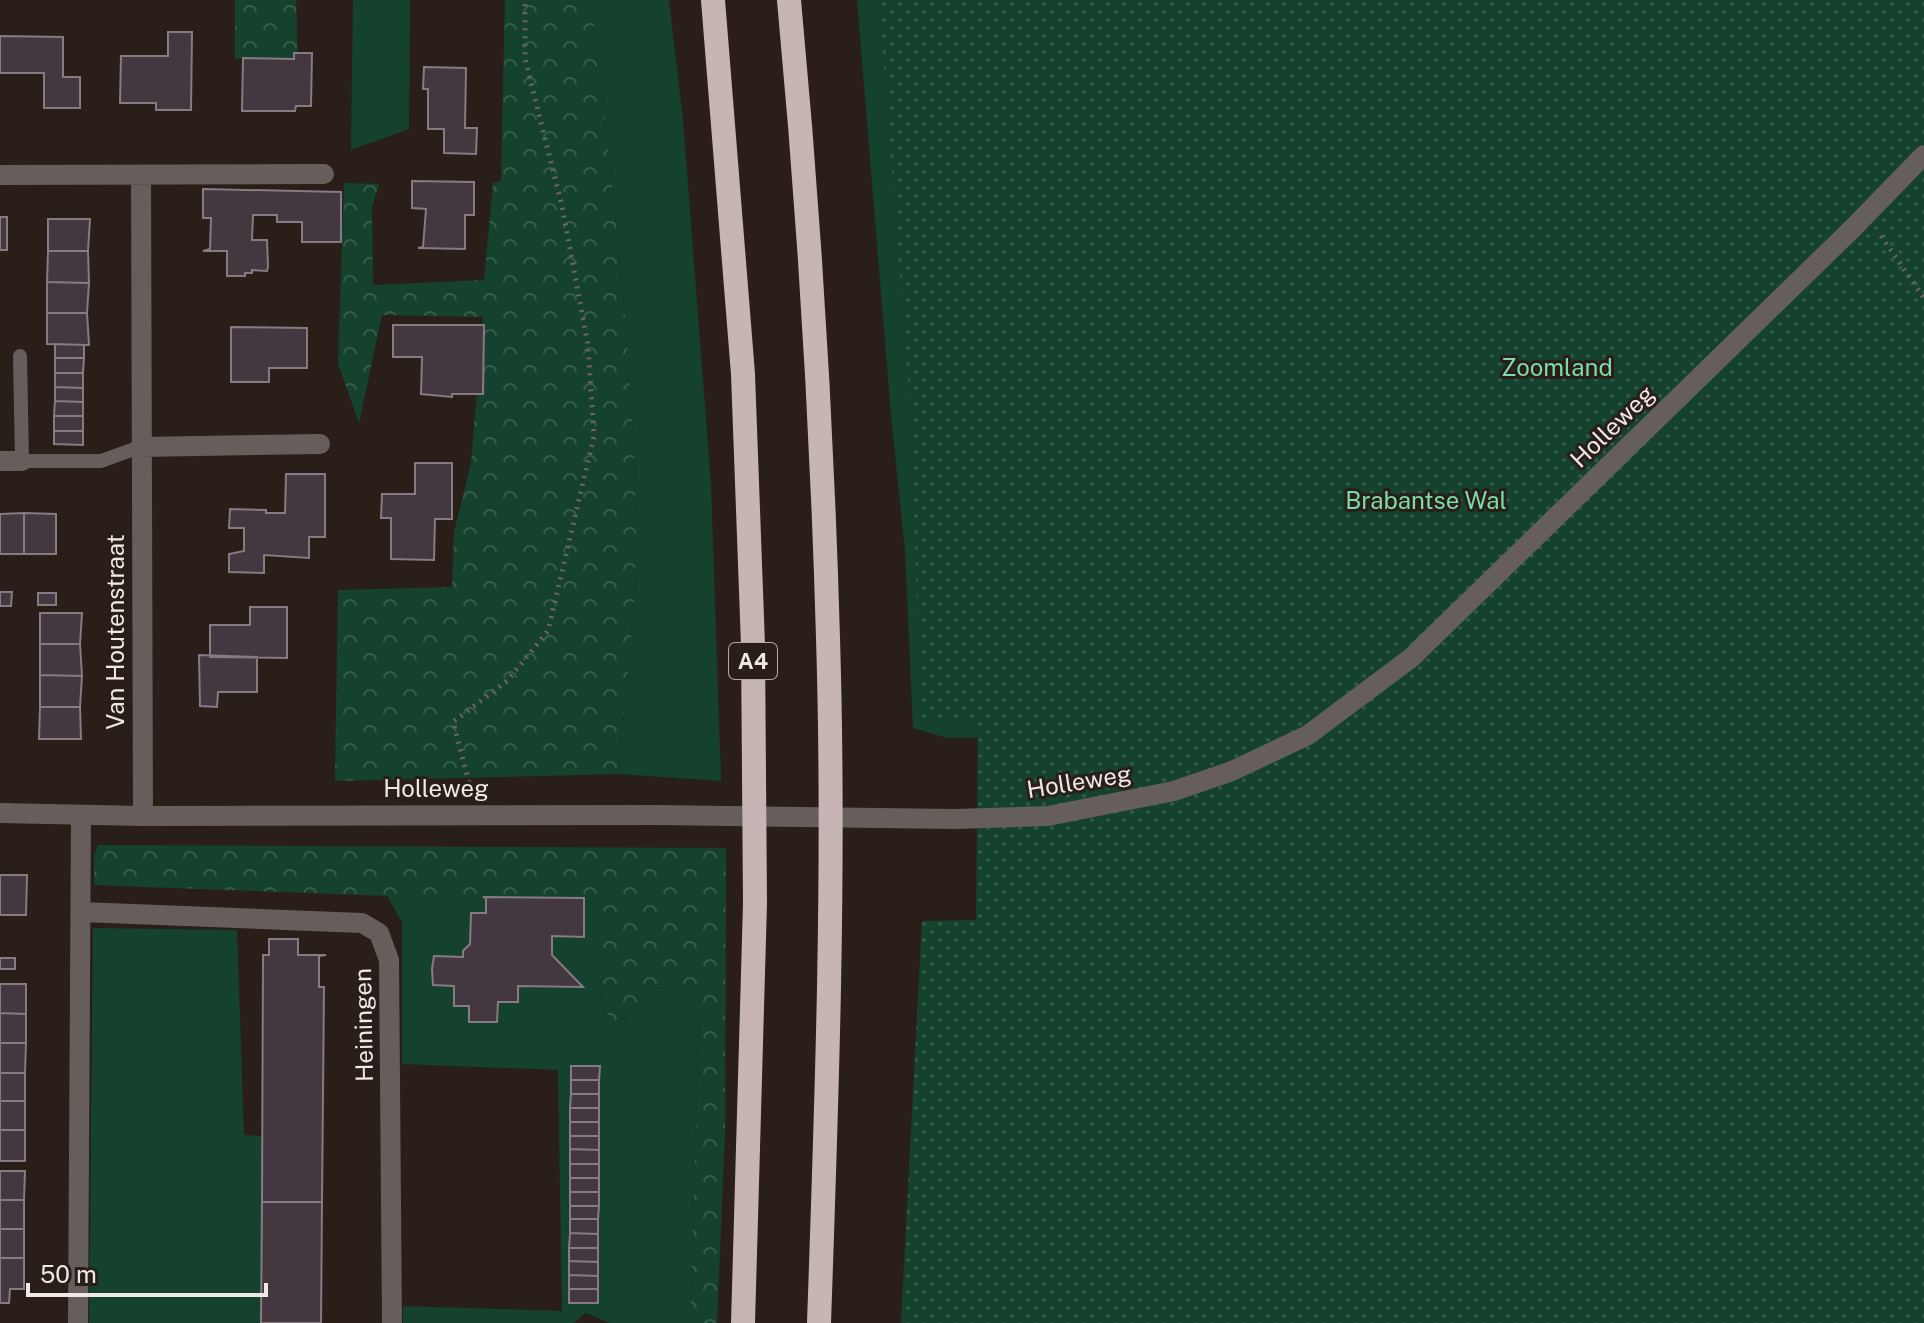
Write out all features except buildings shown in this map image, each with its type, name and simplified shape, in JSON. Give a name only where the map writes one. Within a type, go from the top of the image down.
[{"type":"highway","name":"A4","points":[[713,0],[743,374],[753,645],[755,903],[743,1323]]},
{"type":"highway","points":[[789,0],[818,366],[828,640],[830,916],[819,1323]]},
{"type":"street","name":"Holleweg","points":[[0,813],[955,819],[1048,816],[1174,791],[1232,771],[1308,735],[1411,658],[1853,228],[1924,155]]},
{"type":"street","points":[[0,175],[324,174]]},
{"type":"street","name":"Van Houtenstraat","points":[[141,175],[143,816]]},
{"type":"street","points":[[140,447],[320,444]]},
{"type":"street","points":[[0,461],[22,461]]},
{"type":"street","points":[[78,1323],[81,815]]},
{"type":"street","name":"Heiningen","points":[[81,912],[362,923],[379,933],[389,960],[392,1323]]},
{"type":"lane","points":[[20,356],[22,461],[101,461],[140,447]]},
{"type":"path","points":[[470,814],[471,786],[453,722],[507,681],[548,631],[594,436],[585,329],[562,206],[525,59],[525,0]]},
{"type":"path","points":[[1853,228],[1879,235],[1924,298]]},
{"type":"green space","points":[[235,0],[296,0],[298,59],[235,59]]},
{"type":"green space","points":[[353,0],[410,0],[409,129],[351,150]]},
{"type":"green space","points":[[505,0],[591,0],[620,265],[634,465],[634,593],[619,774],[335,781],[338,590],[452,587],[454,532],[471,463],[483,317],[382,315],[359,423],[338,364],[344,183],[379,184],[372,207],[373,285],[484,280],[493,183],[501,181]]},
{"type":"green space","points":[[591,0],[669,0],[683,120],[711,485],[721,781],[619,774],[634,593],[634,465],[620,265]]},
{"type":"green space","points":[[857,0],[965,0],[1070,736],[947,738],[913,728],[905,551]]},
{"type":"green space","name":"Brabantse Wal","points":[[879,0],[1924,0],[1924,1323],[901,1323],[922,921],[976,920],[978,718],[917,718],[920,698],[911,419]]},
{"type":"green space","points":[[98,845],[726,848],[725,1133],[717,1323],[690,1323],[699,1013],[663,987],[644,992],[632,1014],[615,1021],[602,1010],[599,961],[604,904],[94,885],[94,855]]},
{"type":"green space","points":[[386,894],[605,903],[599,961],[602,1010],[616,1021],[632,1014],[644,992],[663,987],[699,1013],[690,1323],[610,1323],[586,1313],[573,1323],[403,1323],[403,1306],[562,1311],[558,1070],[402,1064],[402,922]]},
{"type":"green space","points":[[93,928],[237,930],[244,1135],[263,1136],[264,1323],[89,1323]]},
{"type":"park label","name":"Zoomland","points":[[1557,367]]}]
